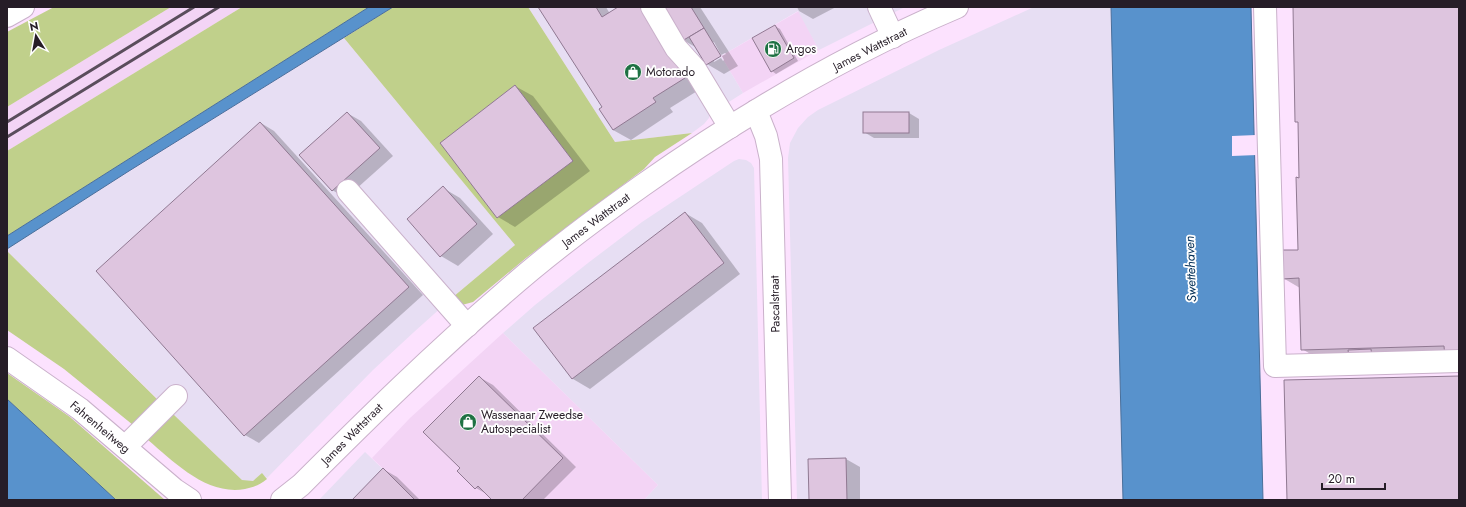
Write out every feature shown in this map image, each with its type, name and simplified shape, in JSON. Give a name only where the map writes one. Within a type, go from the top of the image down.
[{"type":"street","points":[[7,16],[23,7]]},
{"type":"street","points":[[652,7],[676,48],[695,69],[730,127]]},
{"type":"street","points":[[879,7],[893,37]]},
{"type":"street","name":"James Wattstraat","points":[[282,500],[301,485],[422,365],[504,292],[560,247],[661,173],[730,127],[833,67],[957,7]]},
{"type":"street","points":[[1265,7],[1275,366],[1459,361]]},
{"type":"street","name":"Pascalstraat","points":[[756,111],[766,136],[771,159],[780,500]]},
{"type":"street","points":[[348,191],[467,326]]},
{"type":"street","name":"Fahrenheitweg","points":[[7,358],[80,408],[175,490],[190,500]]},
{"type":"street","points":[[126,447],[176,396]]},
{"type":"shaded area","points":[[171,7],[242,7],[7,151],[7,107]]},
{"type":"shaded area","points":[[528,7],[905,7],[819,50],[798,11],[721,56],[743,93],[710,114],[709,118],[704,124],[692,133],[615,142]]},
{"type":"shaded area","points":[[1034,7],[1111,7],[1123,500],[797,500],[788,158],[790,143],[798,128],[808,117],[818,110],[939,50]]},
{"type":"shaded area","points":[[799,11],[819,50],[743,93],[721,56]]},
{"type":"shaded area","points":[[344,38],[515,245],[453,297],[373,370],[267,478],[262,474],[253,481],[246,482],[242,480],[173,414],[7,251],[7,249]]},
{"type":"shaded area","points":[[739,159],[746,160],[751,163],[754,168],[762,500],[644,500],[658,485],[503,333],[535,305],[642,222]]},
{"type":"shaded area","points":[[503,333],[658,485],[644,500],[415,500],[372,458],[410,418]]},
{"type":"shaded area","points":[[365,452],[415,500],[319,500]]},
{"type":"green space","points":[[54,7],[171,7],[7,107],[7,32]]},
{"type":"green space","points":[[242,7],[369,7],[7,236],[7,151]]},
{"type":"green space","points":[[393,7],[528,7],[615,142],[692,133],[655,157],[644,169],[526,258],[473,302],[462,305],[453,297],[515,245],[344,38]]},
{"type":"green space","points":[[7,251],[158,400],[133,425],[64,369],[7,330]]},
{"type":"green space","points":[[7,373],[70,417],[165,500],[116,500],[7,399]]},
{"type":"green space","points":[[173,414],[242,480],[253,481],[262,473],[267,479],[259,484],[245,489],[231,490],[204,482],[180,467],[148,440]]},
{"type":"water","points":[[369,7],[393,7],[129,171],[7,249],[7,236]]},
{"type":"water","name":"Swettehaven","points":[[1111,7],[1251,7],[1263,500],[1123,500]]},
{"type":"water","points":[[7,399],[116,500],[7,500]]},
{"type":"pier","points":[[1256,135],[1257,155],[1232,156],[1232,136]]},
{"type":"building","points":[[538,7],[596,7],[602,17],[618,7],[640,7],[685,78],[653,98],[656,102],[613,130],[599,109],[602,107]]},
{"type":"building","points":[[667,7],[691,7],[704,28],[682,41],[663,10]]},
{"type":"building","points":[[1293,7],[1459,7],[1459,358],[1445,358],[1444,346],[1301,350],[1299,278],[1282,279],[1282,250],[1298,250],[1296,177],[1299,178],[1298,122],[1295,122]]},
{"type":"building","points":[[775,25],[794,58],[771,72],[752,38]]},
{"type":"building","points":[[704,28],[721,56],[706,65],[689,37]]},
{"type":"building","points":[[515,85],[573,161],[497,218],[440,143]]},
{"type":"building","points":[[347,112],[380,148],[332,191],[299,155]]},
{"type":"building","points":[[863,112],[909,112],[909,133],[863,133]]},
{"type":"building","points":[[260,122],[409,287],[244,436],[96,271]]},
{"type":"building","points":[[443,186],[477,224],[440,257],[407,219]]},
{"type":"building","points":[[685,212],[724,263],[572,379],[533,328]]},
{"type":"building","points":[[1371,349],[1372,357],[1349,357],[1348,350]]},
{"type":"building","points":[[479,376],[563,458],[522,500],[492,500],[478,486],[475,489],[457,471],[460,468],[423,432]]},
{"type":"building","points":[[1459,376],[1459,500],[1287,500],[1284,380]]},
{"type":"building","points":[[846,458],[847,500],[809,500],[808,459]]},
{"type":"building","points":[[383,468],[415,500],[352,500]]},
{"type":"railway","points":[[7,122],[194,7]]},
{"type":"railway","points":[[7,137],[219,7]]},
{"type":"place","name":"Argos","points":[[773,49]]},
{"type":"place","name":"Motorado","points":[[633,72]]},
{"type":"place","name":"Wassenaar Zweedse Autospecialist","points":[[468,422]]}]
